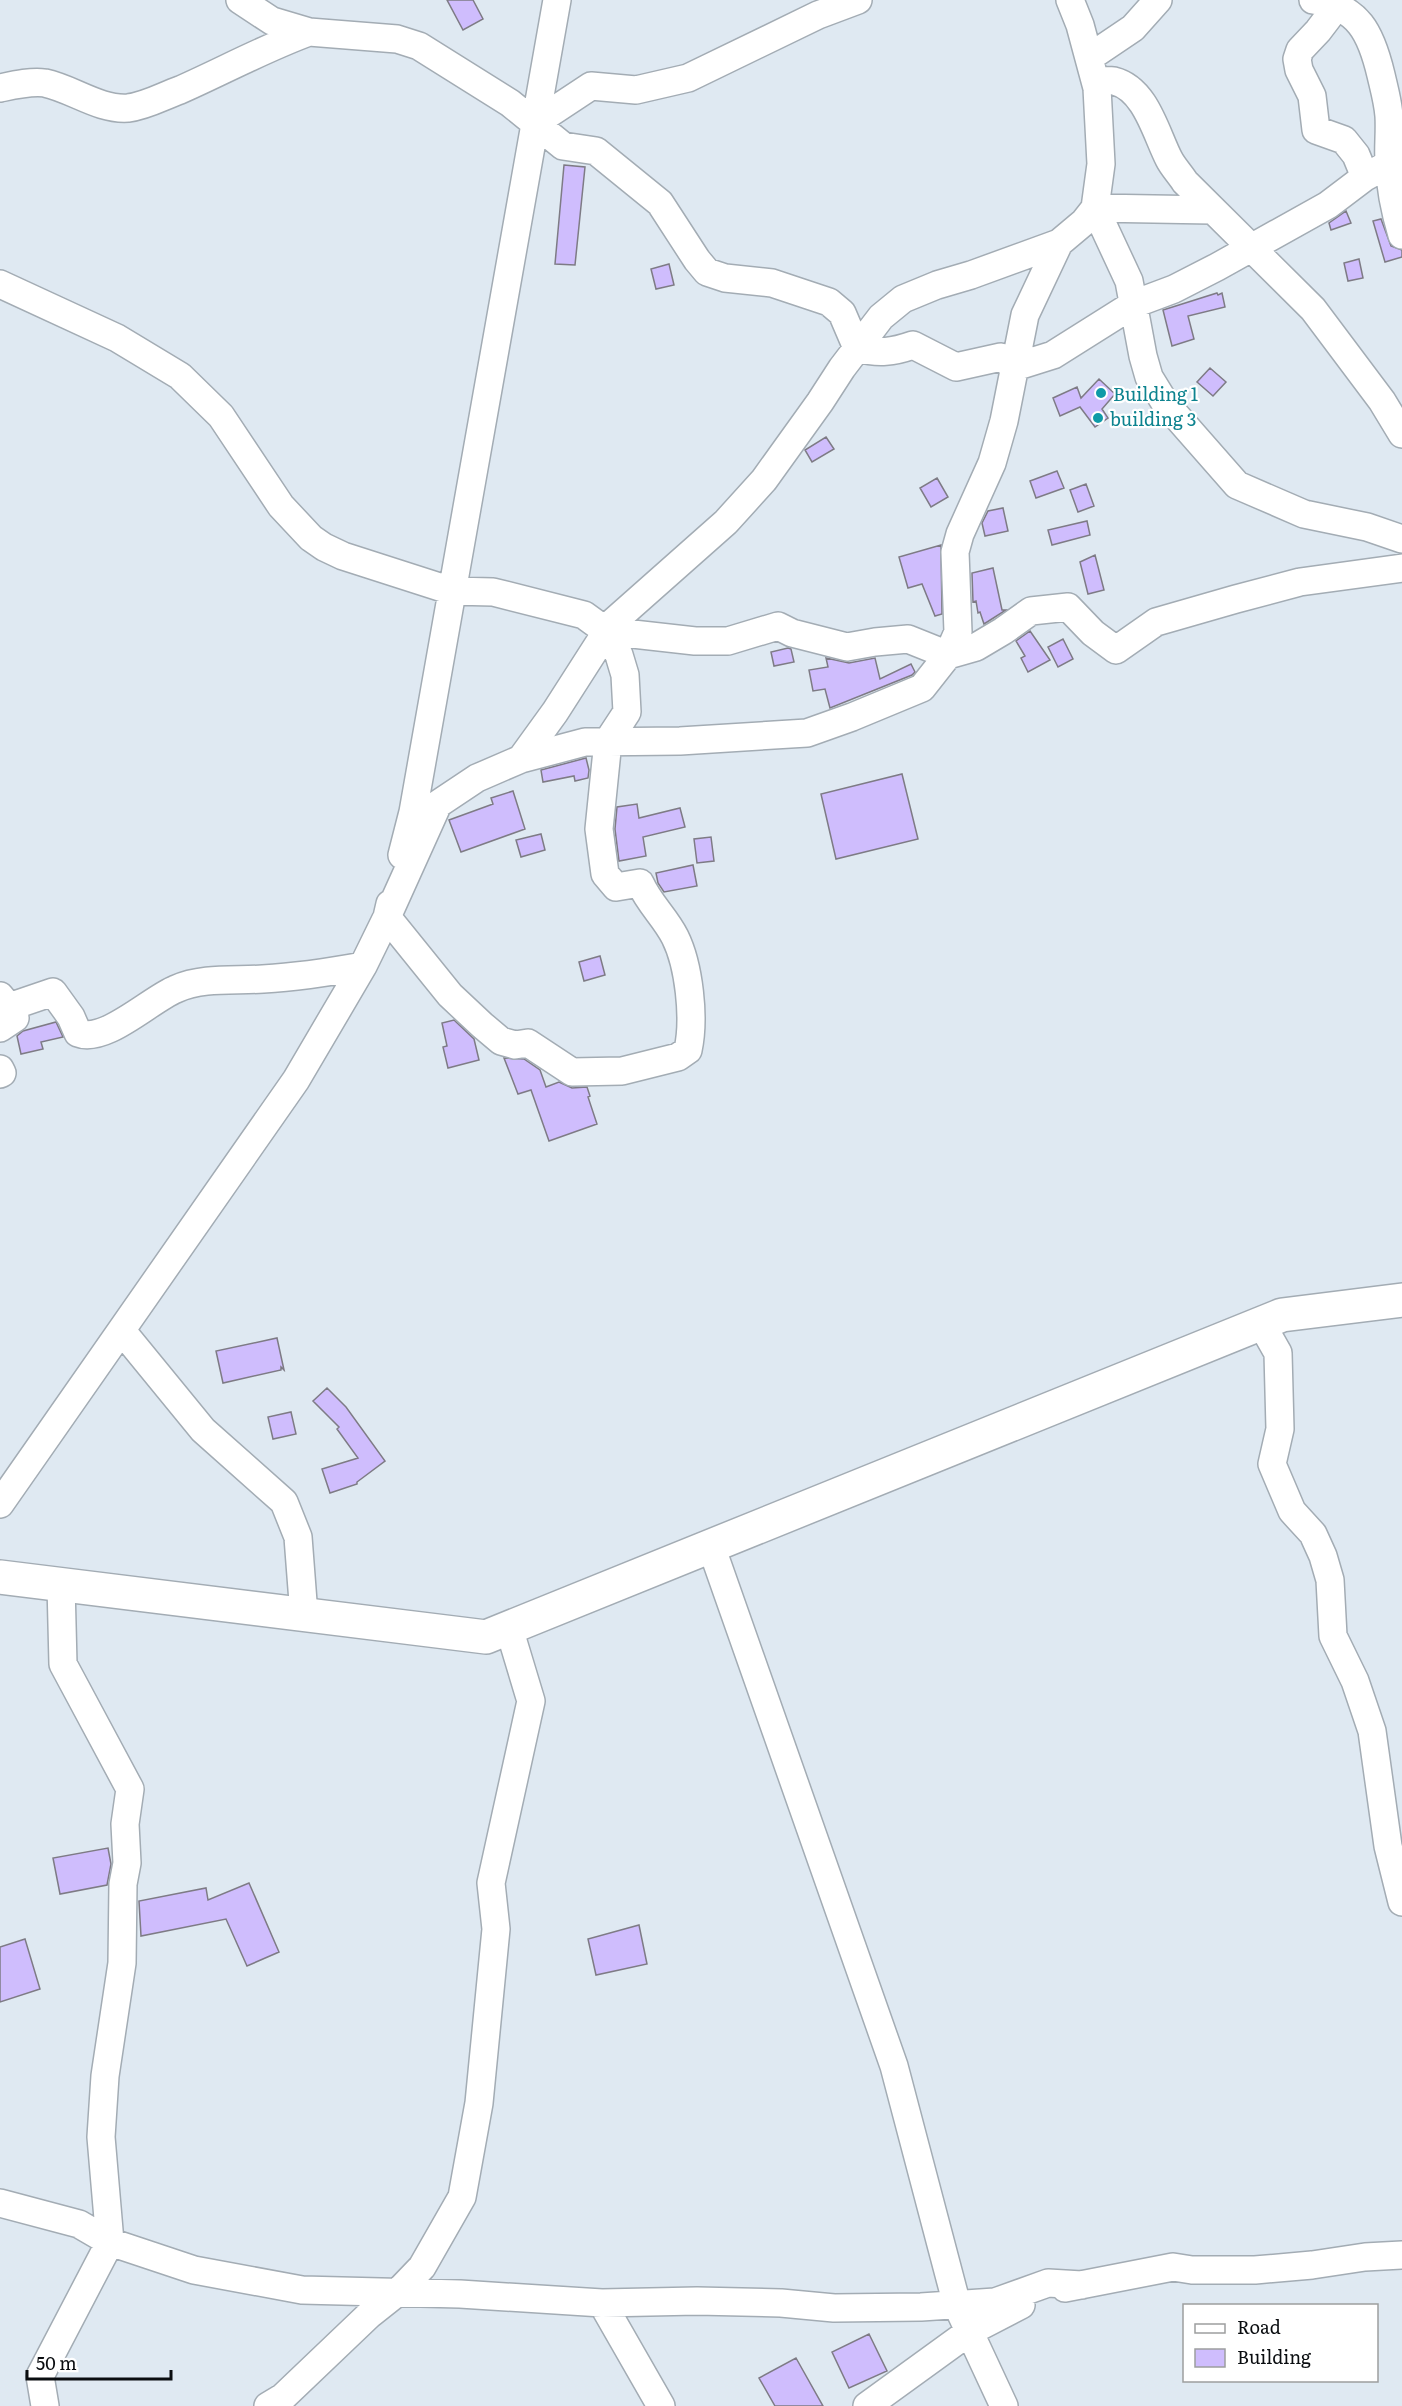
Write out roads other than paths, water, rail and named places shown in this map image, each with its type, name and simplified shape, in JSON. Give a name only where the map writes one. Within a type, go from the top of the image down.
[{"type":"main road","points":[[0,1577],[486,1637],[1282,1315],[1402,1300]]},
{"type":"street","points":[[240,0],[272,21],[309,32],[397,39],[419,46],[510,103],[563,146],[596,151],[660,203],[707,272],[725,278],[772,283],[829,302],[842,313],[858,348]]},
{"type":"street","points":[[387,918],[413,812],[557,0]]},
{"type":"street","points":[[535,123],[591,86],[636,90],[688,78],[818,15],[858,0]]},
{"type":"street","points":[[521,759],[555,712],[612,623],[726,522],[764,480],[881,317],[903,299],[1059,243],[1084,222],[1095,208],[1101,164],[1093,69],[1070,0]]},
{"type":"street","points":[[1093,69],[1158,0]]},
{"type":"street","points":[[1365,177],[1356,155],[1344,140],[1316,130],[1312,96],[1299,70],[1297,59],[1300,50],[1325,3],[1366,29],[1375,50],[1388,107],[1396,160],[1402,235]]},
{"type":"street","points":[[0,88],[43,83],[70,90],[94,102],[127,108],[146,104],[230,68],[281,42],[309,32]]},
{"type":"street","points":[[1093,69],[1126,88],[1139,100],[1150,116],[1170,162],[1185,182],[1313,309],[1399,421]]},
{"type":"street","points":[[1015,367],[1064,350],[1134,304],[1174,290],[1328,205],[1365,177],[1396,160]]},
{"type":"street","points":[[1095,208],[1212,210]]},
{"type":"street","points":[[1095,208],[1129,281],[1149,377],[1165,403],[1237,485],[1304,514],[1366,527],[1402,539]]},
{"type":"street","points":[[0,1504],[296,1080],[363,966],[438,804],[477,778],[521,759],[585,742],[680,741],[807,733],[922,688],[948,655],[958,632],[955,552],[960,534],[992,464],[1004,421],[1025,315],[1059,243]]},
{"type":"street","points":[[0,284],[109,334],[180,376],[221,416],[263,482],[281,506],[311,538],[343,556],[452,591],[493,592],[584,615],[606,631],[619,655],[625,675],[627,712],[608,741],[599,829],[605,874],[616,887],[640,883],[648,901],[674,936],[687,974],[691,1038],[688,1050],[678,1057],[622,1071],[572,1072],[528,1043],[515,1045],[501,1041],[450,995],[387,918]]},
{"type":"street","points":[[858,348],[873,352],[891,352],[914,345],[956,367],[1001,357],[1015,367]]},
{"type":"street","points":[[606,631],[694,641],[728,641],[778,626],[792,633],[847,647],[908,639],[948,655],[976,647],[1031,611],[1068,607],[1092,633],[1116,650],[1156,622],[1190,612],[1300,582],[1402,568]]},
{"type":"street","points":[[3,1010],[53,992],[71,1017],[78,1033],[83,1035],[102,1032],[127,1020],[153,1001],[177,988],[196,983],[307,976],[363,966]]},
{"type":"street","points":[[0,1069],[2,1073],[0,1074]]},
{"type":"street","points":[[1261,1323],[1278,1353],[1280,1429],[1272,1464],[1292,1511],[1313,1534],[1323,1556],[1330,1580],[1333,1636],[1355,1681],[1372,1731],[1388,1846],[1402,1902]]},
{"type":"street","points":[[122,1331],[203,1430],[284,1502],[298,1537],[304,1615]]},
{"type":"street","points":[[711,1546],[894,2066],[957,2305],[1004,2406]]},
{"type":"street","points":[[45,2406],[40,2376],[110,2242],[101,2137],[105,2076],[122,1963],[123,1884],[127,1863],[125,1824],[130,1789],[63,1664],[61,1585]]},
{"type":"street","points":[[268,2406],[283,2397],[369,2315],[398,2292],[422,2267],[462,2198],[479,2103],[496,1929],[491,1883],[531,1701],[509,1628]]},
{"type":"street","points":[[0,2203],[79,2224],[110,2242],[194,2270],[302,2290],[460,2294],[602,2304],[698,2301],[781,2303],[834,2308],[994,2302],[1048,2283],[1082,2285]]},
{"type":"street","points":[[867,2406],[969,2332],[1048,2292],[1173,2267],[1192,2270],[1255,2270],[1402,2255]]},
{"type":"street","points":[[602,2304],[661,2406]]},
{"type":"place","name":"Building 1","points":[[1101,393]]},
{"type":"place","name":"building 3","points":[[1098,418]]}]
